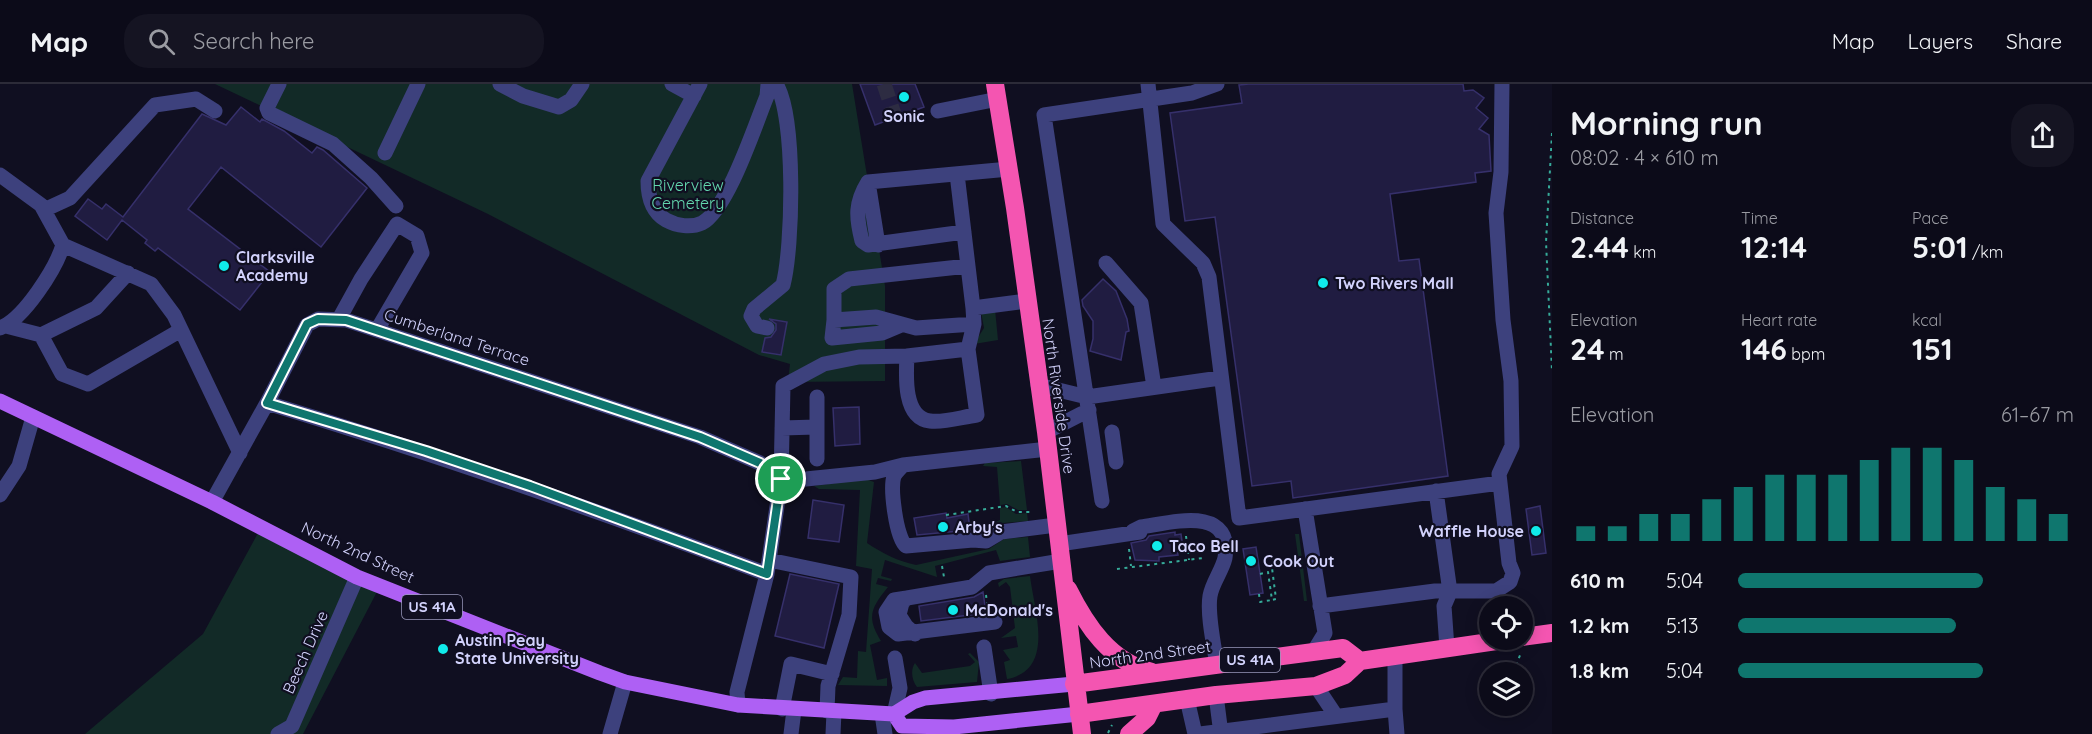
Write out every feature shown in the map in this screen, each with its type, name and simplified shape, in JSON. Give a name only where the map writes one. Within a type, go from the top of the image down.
[{"type":"highway","name":"North Riverside Drive","points":[[996,92],[1047,441],[1074,684],[1082,734]]},
{"type":"highway","name":"US 41A","points":[[1061,562],[1080,612],[1104,644],[1128,662],[1158,673]]},
{"type":"highway","name":"US 41A","points":[[1533,636],[1552,633]]},
{"type":"highway","name":"US 41A","points":[[1360,661],[1479,644]]},
{"type":"highway","name":"North 2nd Street","points":[[1074,684],[1343,648],[1360,661],[1345,675],[1316,686],[1216,695],[1079,714]]},
{"type":"highway","points":[[1129,734],[1146,718],[1154,704]]},
{"type":"main road","name":"North 2nd Street","points":[[0,401],[212,502],[357,577],[625,682],[738,705],[888,714],[925,698],[990,694],[1074,684]]},
{"type":"main road","name":"North 2nd Street","points":[[888,714],[902,726],[928,728],[1079,714]]},
{"type":"street","points":[[279,84],[267,108],[269,113],[333,144],[371,178],[396,206]]},
{"type":"street","points":[[385,153],[418,84]]},
{"type":"street","points":[[500,84],[523,96],[559,107],[571,100],[582,84]]},
{"type":"street","points":[[672,84],[697,90],[648,181],[648,192],[656,212],[663,219],[680,226],[702,223],[721,202],[767,96],[768,84]]},
{"type":"street","points":[[767,328],[757,326],[751,316],[754,309],[783,285],[789,213],[788,120],[782,94],[776,84]]},
{"type":"street","points":[[1102,501],[1044,115],[1149,92],[1192,93],[1217,84]]},
{"type":"street","points":[[1320,606],[1435,591],[1496,591],[1510,582],[1513,573],[1509,563],[1499,474],[1512,446],[1511,381],[1503,320],[1496,213],[1501,172],[1502,84]]},
{"type":"street","points":[[938,111],[996,92]]},
{"type":"street","points":[[1149,92],[1163,224],[1203,263],[1209,276],[1239,518],[1500,483]]},
{"type":"street","points":[[44,210],[70,198],[155,105],[196,99],[215,111]]},
{"type":"street","points":[[964,232],[868,245],[862,241],[856,219],[860,196],[868,182],[1009,169]]},
{"type":"street","points":[[907,356],[906,383],[911,405],[919,418],[930,422],[976,415],[968,349],[974,324],[973,308],[957,174]]},
{"type":"street","points":[[0,175],[44,210],[63,245],[151,284],[174,315],[240,453]]},
{"type":"street","points":[[339,319],[361,279],[397,224],[417,236],[422,253],[376,330]]},
{"type":"street","points":[[3,327],[25,307],[58,262],[63,245]]},
{"type":"street","points":[[1106,263],[1141,303],[1154,387]]},
{"type":"street","points":[[968,266],[849,279],[834,289],[834,320],[876,317],[916,328],[974,324]]},
{"type":"street","points":[[3,327],[41,335],[96,308],[128,273]]},
{"type":"street","points":[[973,308],[1027,301]]},
{"type":"street","name":"Cumberland Terrace","points":[[212,502],[267,403],[307,324],[318,319],[339,319],[376,330],[700,437],[760,463],[781,479]]},
{"type":"street","points":[[41,335],[62,374],[88,384],[181,330]]},
{"type":"street","points":[[738,705],[737,692],[768,567],[781,479],[783,386],[825,364],[859,357],[907,356],[968,349]]},
{"type":"street","points":[[781,479],[795,480],[885,469],[1047,441],[1088,403],[1154,387],[1220,378]]},
{"type":"street","points":[[1038,385],[1088,403]]},
{"type":"street","points":[[817,397],[817,459]]},
{"type":"street","points":[[267,403],[426,451],[768,567],[851,577],[849,615],[828,686],[833,734]]},
{"type":"street","points":[[0,495],[19,466],[33,417]]},
{"type":"street","points":[[782,428],[816,427]]},
{"type":"street","points":[[1112,432],[1116,462]]},
{"type":"street","points":[[903,465],[895,474],[893,491],[898,535],[906,546],[973,540],[986,541],[1001,532],[1056,525]]},
{"type":"street","points":[[1436,491],[1450,592],[1444,606],[1447,648]]},
{"type":"street","points":[[1305,509],[1325,633],[1314,651]]},
{"type":"street","points":[[995,622],[915,634],[899,615],[902,603],[907,598],[972,587],[989,573],[1061,562],[1141,526],[1199,519],[1209,521],[1217,528],[1223,539],[1225,558],[1209,597],[1217,665]]},
{"type":"street","points":[[1133,531],[1202,527],[1214,535],[1217,559],[1221,565]]},
{"type":"street","name":"Beech Drive","points":[[278,734],[292,726],[357,577]]},
{"type":"street","points":[[984,647],[990,694]]},
{"type":"street","points":[[1395,656],[1397,734]]},
{"type":"street","points":[[885,734],[888,714],[900,688],[895,658]]},
{"type":"street","points":[[790,734],[788,709],[791,664],[832,674]]},
{"type":"street","points":[[610,734],[625,682]]},
{"type":"street","points":[[1316,686],[1336,716]]},
{"type":"street","points":[[1216,695],[1221,732]]},
{"type":"street","points":[[1187,699],[1195,734]]},
{"type":"street","points":[[1200,734],[1395,708]]},
{"type":"path","points":[[1552,133],[1546,242],[1552,371]]},
{"type":"path","points":[[946,515],[1006,506],[1017,512],[1030,512]]},
{"type":"path","points":[[1184,527],[1189,560]]},
{"type":"path","points":[[1131,567],[1128,549],[1132,549]]},
{"type":"path","points":[[1117,569],[1203,558]]},
{"type":"path","points":[[1259,594],[1260,602],[1276,599],[1272,568],[1274,559]]},
{"type":"path","points":[[1260,574],[1268,572],[1272,600]]},
{"type":"path","points":[[1107,734],[1113,723]]},
{"type":"green space","name":"Riverview Cemetery","points":[[215,84],[852,84],[885,286],[885,381],[788,382],[790,364],[759,355],[488,214]]},
{"type":"green space","points":[[994,299],[998,340],[974,344],[984,328],[981,312]]},
{"type":"green space","points":[[1021,461],[1027,510],[1018,510],[1007,504],[1000,505],[997,467],[983,466],[985,463]]},
{"type":"green space","points":[[865,479],[874,482],[867,543],[902,561],[916,565],[989,549],[1004,539],[1028,537],[1030,557],[1000,561],[996,550],[935,566],[937,577],[885,560],[881,576],[892,579],[891,581],[878,578],[876,584],[888,587],[872,613],[873,625],[881,641],[870,645],[877,680],[887,678],[887,686],[838,685],[843,677],[857,678],[858,651],[866,652],[872,569],[856,566],[860,490],[819,489],[814,486]]},
{"type":"green space","points":[[1006,507],[1016,514],[1027,513],[1028,521],[991,524],[1000,520],[1000,508]]},
{"type":"green space","points":[[264,522],[381,584],[303,734],[85,734],[203,634]]},
{"type":"green space","points":[[1295,534],[1299,534],[1307,601],[1304,601]]},
{"type":"green space","points":[[1030,576],[1037,621],[1037,651],[1032,664],[1022,673],[1007,679],[1004,662],[1010,660],[1003,650],[1018,647],[1016,636],[1001,638],[1015,628],[1010,587],[1006,582],[999,587],[998,583],[1004,579]]},
{"type":"green space","points":[[970,653],[979,662],[977,682],[917,687],[915,685],[912,672],[915,663],[922,673],[970,666],[975,662],[968,654]]},
{"type":"building","points":[[860,84],[915,84],[924,107],[875,125]]},
{"type":"building","name":"Two Rivers Mall","points":[[1463,84],[1464,91],[1473,90],[1484,98],[1476,108],[1488,118],[1479,129],[1489,135],[1491,171],[1475,173],[1476,182],[1390,194],[1399,261],[1419,259],[1448,476],[1293,498],[1291,481],[1252,486],[1215,217],[1185,221],[1170,113],[1242,103],[1239,85]]},
{"type":"building","points":[[241,107],[260,122],[262,119],[284,131],[312,153],[317,147],[323,150],[367,188],[321,247],[221,167],[188,209],[270,272],[240,310],[158,248],[155,251],[145,243],[147,240],[122,220],[107,240],[75,216],[88,199],[102,209],[106,204],[123,217],[202,114],[226,125]]},
{"type":"building","points":[[1103,279],[1116,291],[1127,319],[1129,331],[1126,332],[1121,360],[1090,351],[1093,321],[1083,306],[1082,300]]},
{"type":"building","points":[[769,319],[787,322],[781,355],[762,352],[765,338],[771,337],[776,330],[776,324]]},
{"type":"building","points":[[859,407],[860,444],[835,446],[833,408]]},
{"type":"building","points":[[813,500],[844,505],[839,542],[808,538]]},
{"type":"building","name":"Waffle House","points":[[1540,506],[1546,553],[1532,555],[1526,509]]},
{"type":"building","name":"Arby's","points":[[946,513],[947,518],[968,514],[970,530],[917,535],[914,518]]},
{"type":"building","name":"Taco Bell","points":[[1175,532],[1175,535],[1181,534],[1183,548],[1177,549],[1178,555],[1159,557],[1159,561],[1135,560],[1131,543],[1146,540],[1149,536]]},
{"type":"building","name":"Cook Out","points":[[1256,547],[1263,593],[1250,595],[1243,549]]},
{"type":"building","points":[[790,574],[839,584],[824,648],[775,636]]},
{"type":"building","points":[[983,592],[986,613],[921,621],[919,606],[974,597]]},
{"type":"tunnel","points":[[884,84],[898,126]]},
{"type":"place","name":"Sonic","points":[[904,97]]},
{"type":"place","name":"Clarksville Academy","points":[[224,266]]},
{"type":"place","name":"Two Rivers Mall","points":[[1323,283]]},
{"type":"place","name":"Arby's","points":[[943,527]]},
{"type":"place","name":"Waffle House","points":[[1536,531]]},
{"type":"place","name":"Taco Bell","points":[[1157,546]]},
{"type":"place","name":"Cook Out","points":[[1251,561]]},
{"type":"place","name":"McDonald's","points":[[953,610]]},
{"type":"place","name":"Austin Peay State University","points":[[443,649]]},
{"type":"route","points":[[318,319],[346,320],[700,437],[760,463],[781,479],[767,574],[530,486],[426,451],[267,403],[307,324],[318,319]]}]
